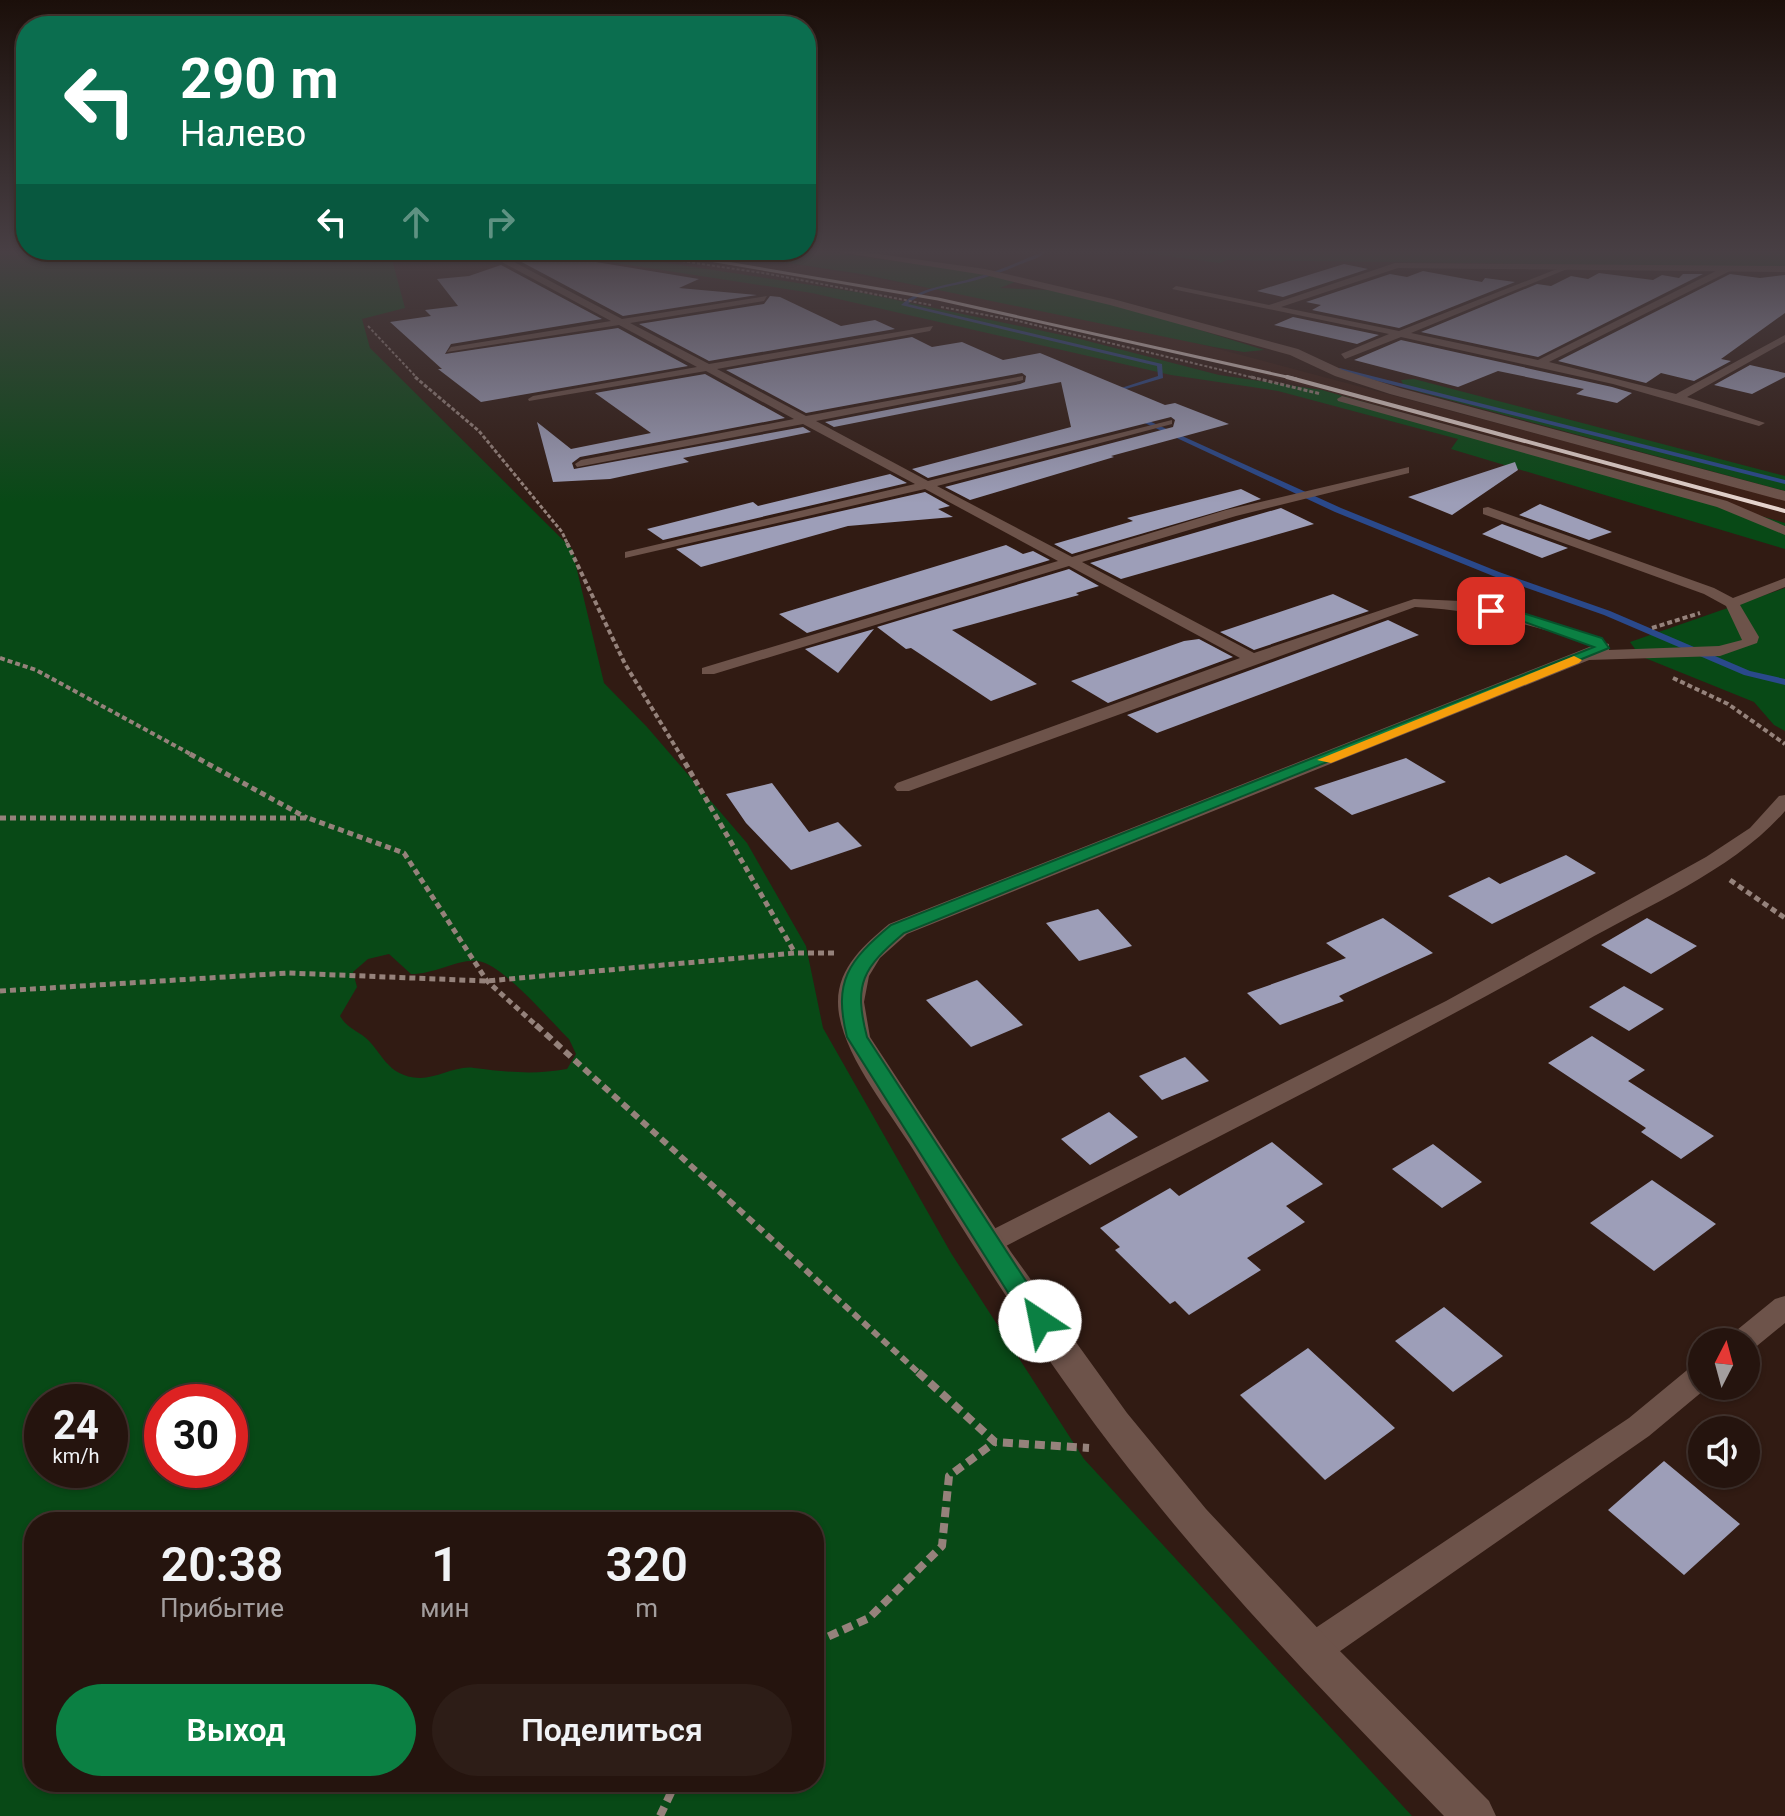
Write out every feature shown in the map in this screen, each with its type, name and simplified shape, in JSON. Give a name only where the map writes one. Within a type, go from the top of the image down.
[{"type":"street","points":[[1228,334],[1294,352],[1339,373],[1395,391],[1785,496]]},
{"type":"street","points":[[1474,1816],[1311,1651],[1137,1452],[1057,1347],[987,1244],[857,1037],[848,1003],[859,969],[869,953],[898,929],[1595,652]]},
{"type":"lane","points":[[451,350],[551,334]]},
{"type":"lane","points":[[646,334],[1066,562],[1253,659]]},
{"type":"lane","points":[[533,399],[897,334]]},
{"type":"lane","points":[[1345,356],[1398,334],[1679,397],[1759,423]]},
{"type":"lane","points":[[1537,364],[1598,334]]},
{"type":"lane","points":[[1679,397],[1785,338]]},
{"type":"lane","points":[[581,464],[1019,378]]},
{"type":"lane","points":[[1342,399],[1722,504],[1785,531]]},
{"type":"lane","points":[[630,555],[925,485],[1168,422]]},
{"type":"lane","points":[[708,671],[1231,513],[1405,470]]},
{"type":"lane","points":[[903,787],[1414,603],[1461,605],[1521,616],[1597,641],[1595,652],[1720,651],[1749,643],[1751,637],[1732,603],[1709,591],[1488,511]]},
{"type":"lane","points":[[1732,603],[1785,582]]},
{"type":"lane","points":[[987,1244],[1454,1006],[1713,861],[1757,832],[1785,800]]},
{"type":"lane","points":[[1759,1328],[1785,1307]]},
{"type":"lane","points":[[1311,1651],[1639,1427],[1688,1387]]},
{"type":"path","points":[[375,334],[402,366],[479,431],[562,532],[625,664],[734,844],[795,953]]},
{"type":"path","points":[[1071,334],[1342,399]]},
{"type":"path","points":[[0,658],[36,670],[308,818],[404,853],[487,981],[995,1442],[1137,1452]]},
{"type":"path","points":[[1672,677],[1728,704],[1785,744]]},
{"type":"path","points":[[0,818],[308,818]]},
{"type":"path","points":[[1713,861],[1732,883],[1785,918]]},
{"type":"path","points":[[0,991],[288,973],[487,981],[795,953],[869,953]]},
{"type":"path","points":[[824,1638],[869,1618],[942,1546],[949,1476],[995,1442]]},
{"type":"path","points":[[660,1816],[671,1792]]},
{"type":"shaded area","points":[[1087,334],[1156,334],[1181,339],[1785,500],[1785,523],[1467,429],[1207,360]]},
{"type":"green space","points":[[0,334],[366,334],[370,348],[572,549],[604,683],[647,727],[747,843],[806,946],[823,1028],[951,1253],[1084,1459],[1412,1816],[0,1816]],"holes":[[[389,954],[411,974],[471,961],[488,964],[513,982],[538,1007],[569,1039],[576,1054],[567,1069],[555,1071],[468,1068],[420,1078],[399,1073],[340,1016],[357,987],[353,972],[368,959]]]},
{"type":"green space","points":[[990,334],[1056,334],[1219,375],[1322,390],[1785,523],[1785,549],[1451,449],[1458,439],[1278,391],[1171,375]]},
{"type":"green space","points":[[1150,334],[1212,334],[1264,350],[1244,352]]},
{"type":"green space","points":[[1414,379],[1785,476],[1785,491],[1405,388],[1401,380]]},
{"type":"green space","points":[[1785,588],[1785,731],[1774,725],[1754,702],[1640,656],[1630,642]]},
{"type":"building","points":[[403,334],[513,334],[451,344],[445,354],[580,334],[629,334],[688,366],[481,402],[438,369],[442,369]]},
{"type":"building","points":[[657,334],[867,334],[709,361]]},
{"type":"building","points":[[1312,334],[1379,335],[1357,344]]},
{"type":"building","points":[[1429,334],[1584,334],[1538,357]]},
{"type":"building","points":[[1612,334],[1756,334],[1721,359],[1731,361],[1694,381],[1661,373],[1646,383],[1558,361]]},
{"type":"building","points":[[912,337],[932,347],[962,342],[1003,360],[1040,353],[1165,405],[1175,403],[1229,424],[1111,456],[1114,457],[970,500],[945,487],[1173,427],[1175,420],[1171,417],[928,478],[912,469],[1071,427],[1061,382],[834,427],[825,422],[1020,384],[1025,382],[1026,376],[1022,373],[806,413],[726,370]]},
{"type":"building","points":[[1401,340],[1632,393],[1617,403],[1576,394],[1584,389],[1498,371],[1458,387],[1354,360]]},
{"type":"building","points":[[1750,365],[1785,373],[1785,377],[1752,394],[1714,385]]},
{"type":"building","points":[[705,374],[785,418],[580,457],[572,463],[574,469],[803,427],[811,432],[683,458],[689,462],[610,479],[553,482],[537,422],[571,449],[651,433],[595,393]]},
{"type":"building","points":[[1515,462],[1518,470],[1452,515],[1408,497]]},
{"type":"building","points":[[890,474],[907,483],[663,540],[647,529],[753,502],[758,506]]},
{"type":"building","points":[[1241,489],[1261,499],[1072,554],[1054,544],[1133,521],[1127,518]]},
{"type":"building","points":[[925,492],[950,506],[938,509],[953,517],[848,526],[701,567],[676,549]]},
{"type":"building","points":[[1540,504],[1612,532],[1589,540],[1519,515]]},
{"type":"building","points":[[1281,508],[1314,524],[1121,579],[1090,563]]},
{"type":"building","points":[[1502,524],[1568,548],[1542,558],[1482,534]]},
{"type":"building","points":[[1006,545],[1023,554],[1033,551],[1050,560],[807,633],[779,614]]},
{"type":"building","points":[[1069,569],[1099,586],[1076,593],[1079,595],[952,630],[1037,684],[991,701],[911,648],[906,649],[877,627]]},
{"type":"building","points":[[1333,594],[1369,611],[1254,650],[1220,632]]},
{"type":"building","points":[[1388,620],[1419,635],[1157,733],[1127,715]]},
{"type":"building","points":[[874,629],[838,673],[805,649]]},
{"type":"building","points":[[1199,639],[1233,657],[1108,703],[1071,681],[1184,641]]},
{"type":"building","points":[[1406,758],[1446,782],[1352,815],[1314,788]]},
{"type":"building","points":[[772,783],[809,832],[838,822],[862,846],[791,870],[746,823],[726,794]]},
{"type":"building","points":[[1566,855],[1596,873],[1492,924],[1448,896],[1489,877],[1500,884]]},
{"type":"building","points":[[1098,909],[1132,946],[1079,961],[1046,923]]},
{"type":"building","points":[[1383,918],[1433,953],[1339,996],[1344,1001],[1280,1025],[1247,993],[1346,958],[1326,943]]},
{"type":"building","points":[[1647,918],[1697,946],[1651,974],[1601,945]]},
{"type":"building","points":[[977,980],[1023,1025],[971,1047],[926,1000]]},
{"type":"building","points":[[1624,986],[1664,1009],[1629,1031],[1589,1007]]},
{"type":"building","points":[[1592,1036],[1645,1070],[1628,1081],[1714,1136],[1681,1159],[1641,1132],[1646,1128],[1548,1063]]},
{"type":"building","points":[[1185,1057],[1209,1081],[1162,1100],[1139,1076]]},
{"type":"building","points":[[1109,1112],[1138,1137],[1090,1165],[1061,1139]]},
{"type":"building","points":[[1272,1142],[1323,1184],[1286,1206],[1305,1222],[1247,1258],[1261,1270],[1189,1315],[1175,1301],[1170,1304],[1115,1250],[1120,1247],[1100,1228],[1170,1188],[1179,1196]]},
{"type":"building","points":[[1433,1144],[1482,1182],[1442,1208],[1392,1169]]},
{"type":"building","points":[[1652,1180],[1716,1224],[1654,1271],[1590,1223]]},
{"type":"building","points":[[1444,1307],[1503,1356],[1453,1392],[1395,1341]]},
{"type":"building","points":[[1308,1348],[1395,1428],[1325,1480],[1240,1395]]},
{"type":"building","points":[[1664,1461],[1688,1481],[1688,1488],[1697,1488],[1740,1524],[1684,1575],[1608,1510]]},
{"type":"waterway","points":[[1027,334],[1160,365],[1161,377],[1111,393]]},
{"type":"waterway","points":[[1340,370],[1785,482]]},
{"type":"waterway","points":[[1136,417],[1338,510],[1496,574],[1607,613],[1747,673],[1785,682]]},
{"type":"railway","points":[[1093,334],[1296,379]]},
{"type":"railway","points":[[1287,377],[1785,511]]},
{"type":"slow traffic","points":[[1325,760],[1574,660]]},
{"type":"route","points":[[1040,1321],[987,1244],[857,1037],[848,1003],[859,969],[869,953],[898,929],[1602,648],[1597,641],[1521,616],[1491,611]]}]
